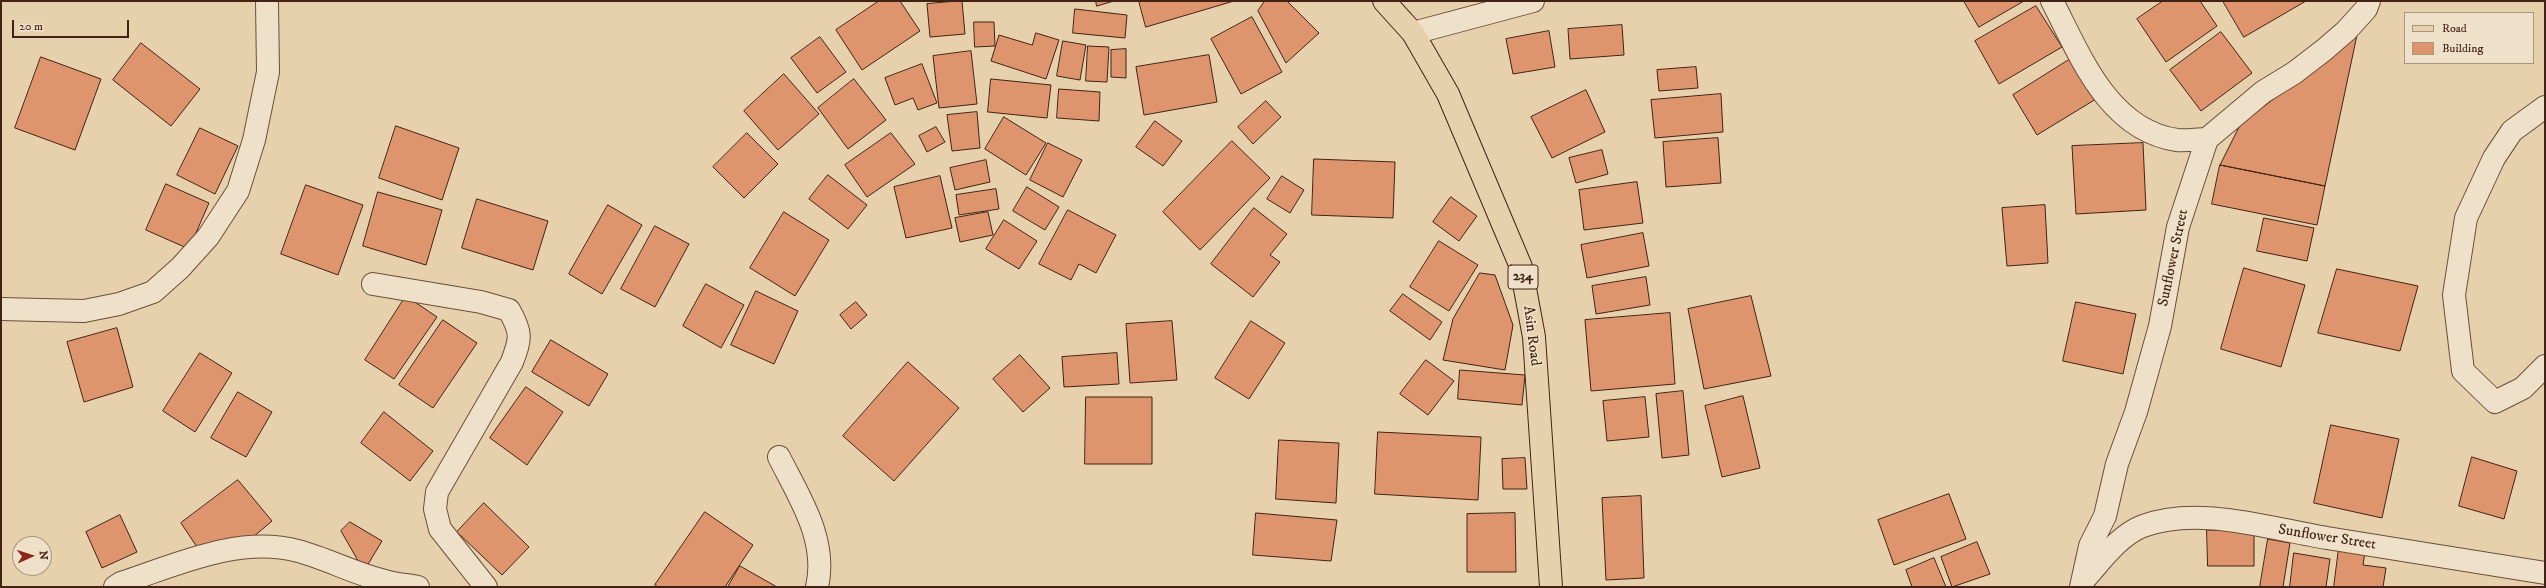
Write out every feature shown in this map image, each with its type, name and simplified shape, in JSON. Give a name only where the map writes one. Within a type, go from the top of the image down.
[{"type":"main road","name":"Asin Road","points":[[1384,1],[1413,32],[1448,94],[1521,267],[1534,337],[1551,587]]},
{"type":"street","points":[[1,309],[84,311],[126,302],[153,292],[180,268],[208,237],[238,192],[254,140],[268,72],[267,1]]},
{"type":"street","points":[[1413,32],[1533,1]]},
{"type":"street","points":[[2052,1],[2093,79],[2120,112],[2148,132],[2177,140],[2207,138],[2262,92],[2294,73],[2324,50],[2346,31],[2366,9],[2369,1]]},
{"type":"street","points":[[2545,107],[2512,131],[2494,158],[2466,218],[2454,294],[2463,371],[2495,402],[2523,388],[2545,366]]},
{"type":"street","name":"Sunflower Street","points":[[2081,584],[2090,546],[2105,516],[2117,464],[2136,412],[2160,326],[2178,227],[2207,138]]},
{"type":"street","points":[[373,284],[481,302],[509,310],[516,323],[520,341],[512,362],[438,492],[435,509],[440,530],[486,587]]},
{"type":"street","points":[[779,457],[815,528],[820,575],[817,587]]},
{"type":"street","name":"Sunflower Street","points":[[2081,584],[2118,543],[2142,526],[2176,520],[2206,518],[2237,521],[2285,531],[2545,573]]},
{"type":"street","points":[[115,587],[121,583],[208,555],[236,548],[265,547],[297,551],[384,581],[418,587]]},
{"type":"building","points":[[879,1],[900,1],[920,31],[862,70],[836,30]]},
{"type":"building","points":[[962,1],[965,34],[930,37],[927,4]]},
{"type":"building","points":[[1096,1],[1114,1],[1097,6]]},
{"type":"building","points":[[1139,1],[1234,1],[1146,27]]},
{"type":"building","points":[[1265,1],[1287,1],[1319,33],[1286,63],[1258,11]]},
{"type":"building","points":[[1964,1],[2024,1],[1979,27]]},
{"type":"building","points":[[2163,1],[2200,1],[2217,26],[2166,62],[2137,19]]},
{"type":"building","points":[[2223,1],[2306,1],[2244,37]]},
{"type":"building","points":[[2036,6],[2062,47],[1999,84],[1975,41]]},
{"type":"building","points":[[1075,9],[1127,15],[1125,38],[1073,33]]},
{"type":"building","points":[[1252,17],[1282,72],[1241,94],[1211,39]]},
{"type":"building","points":[[974,22],[994,22],[995,46],[975,47]]},
{"type":"building","points":[[1622,25],[1624,55],[1570,59],[1568,29]]},
{"type":"building","points":[[1549,31],[1555,67],[1513,74],[1506,39]]},
{"type":"building","points":[[2221,32],[2252,73],[2201,111],[2170,70]]},
{"type":"building","points":[[1036,33],[1059,40],[1046,79],[991,61],[999,35],[1032,45]]},
{"type":"building","points":[[2357,35],[2325,186],[2220,165],[2240,125]]},
{"type":"building","points":[[820,37],[846,72],[817,93],[791,58]]},
{"type":"building","points":[[1063,41],[1086,45],[1080,80],[1057,76]]},
{"type":"building","points":[[141,43],[200,89],[171,126],[113,80]]},
{"type":"building","points":[[1088,46],[1109,47],[1107,82],[1086,81]]},
{"type":"building","points":[[1126,49],[1126,78],[1111,77],[1111,50]]},
{"type":"building","points":[[971,51],[977,104],[939,108],[933,56]]},
{"type":"building","points":[[1209,55],[1217,102],[1144,115],[1136,67]]},
{"type":"building","points":[[41,57],[101,79],[75,150],[15,128]]},
{"type":"building","points":[[2072,58],[2096,99],[2037,135],[2013,95]]},
{"type":"building","points":[[922,64],[937,103],[918,110],[913,98],[895,105],[885,78]]},
{"type":"building","points":[[1696,67],[1698,88],[1659,91],[1657,70]]},
{"type":"building","points":[[784,74],[819,114],[778,150],[744,111]]},
{"type":"building","points":[[854,79],[886,120],[848,149],[818,108]]},
{"type":"building","points":[[991,79],[1051,85],[1047,118],[988,112]]},
{"type":"building","points":[[1059,89],[1100,92],[1099,121],[1057,118]]},
{"type":"building","points":[[1586,90],[1605,132],[1552,158],[1531,117]]},
{"type":"building","points":[[1721,94],[1723,132],[1655,138],[1651,100]]},
{"type":"building","points":[[1266,101],[1281,117],[1253,144],[1238,127]]},
{"type":"building","points":[[977,112],[980,148],[952,151],[947,115]]},
{"type":"building","points":[[1004,117],[1046,143],[1026,175],[985,149]]},
{"type":"building","points":[[1155,121],[1182,141],[1163,166],[1136,147]]},
{"type":"building","points":[[396,126],[459,148],[442,200],[379,178]]},
{"type":"building","points":[[936,127],[945,142],[927,152],[919,136]]},
{"type":"building","points":[[200,128],[238,146],[215,194],[177,175]]},
{"type":"building","points":[[747,133],[778,164],[744,198],[713,167]]},
{"type":"building","points":[[891,133],[915,164],[867,197],[845,165]]},
{"type":"building","points":[[1718,138],[1721,183],[1666,187],[1663,142]]},
{"type":"building","points":[[1232,141],[1270,178],[1200,250],[1163,212]]},
{"type":"building","points":[[1048,143],[1082,160],[1063,197],[1030,180]]},
{"type":"building","points":[[2143,143],[2146,210],[2076,214],[2072,146]]},
{"type":"building","points":[[1602,150],[1608,174],[1576,183],[1569,158]]},
{"type":"building","points":[[1314,159],[1395,162],[1393,218],[1312,215]]},
{"type":"building","points":[[986,160],[990,182],[955,190],[950,168]]},
{"type":"building","points":[[2220,165],[2325,186],[2317,225],[2212,204]]},
{"type":"building","points":[[828,175],[867,205],[848,229],[809,199]]},
{"type":"building","points":[[940,176],[952,228],[906,238],[894,187]]},
{"type":"building","points":[[1282,176],[1304,190],[1290,213],[1267,199]]},
{"type":"building","points":[[1637,182],[1643,223],[1584,230],[1579,190]]},
{"type":"building","points":[[166,184],[209,203],[189,249],[146,230]]},
{"type":"building","points":[[306,185],[363,205],[338,275],[281,254]]},
{"type":"building","points":[[1027,187],[1059,207],[1045,230],[1013,211]]},
{"type":"building","points":[[996,189],[999,209],[959,215],[956,195]]},
{"type":"building","points":[[378,192],[442,210],[426,265],[363,246]]},
{"type":"building","points":[[1451,197],[1477,216],[1459,241],[1433,222]]},
{"type":"building","points":[[477,199],[548,221],[533,270],[462,248]]},
{"type":"building","points":[[608,205],[642,225],[602,294],[569,274]]},
{"type":"building","points":[[2045,205],[2048,263],[2007,266],[2002,208]]},
{"type":"building","points":[[1254,208],[1287,234],[1270,255],[1280,262],[1253,297],[1211,264]]},
{"type":"building","points":[[1068,210],[1116,235],[1096,273],[1079,264],[1071,280],[1039,264]]},
{"type":"building","points":[[784,212],[829,240],[795,296],[750,268]]},
{"type":"building","points":[[988,212],[993,235],[960,242],[955,218]]},
{"type":"building","points":[[2264,218],[2314,228],[2307,261],[2257,251]]},
{"type":"building","points":[[1004,220],[1037,241],[1019,269],[986,249]]},
{"type":"building","points":[[655,226],[689,244],[655,307],[621,289]]},
{"type":"building","points":[[1643,233],[1649,266],[1587,278],[1581,245]]},
{"type":"building","points":[[1439,241],[1478,265],[1449,311],[1410,287]]},
{"type":"building","points":[[2244,268],[2305,285],[2281,367],[2221,349]]},
{"type":"building","points":[[2337,269],[2418,286],[2400,351],[2318,333]]},
{"type":"building","points":[[1480,273],[1495,275],[1513,325],[1505,370],[1443,360],[1453,319]]},
{"type":"building","points":[[1646,277],[1650,305],[1596,314],[1592,286]]},
{"type":"building","points":[[706,284],[744,305],[721,348],[683,326]]},
{"type":"building","points":[[756,291],[798,311],[774,364],[731,345]]},
{"type":"building","points":[[1403,294],[1442,322],[1430,340],[1390,311]]},
{"type":"building","points":[[406,296],[437,317],[394,379],[365,360]]},
{"type":"building","points":[[1751,296],[1771,376],[1704,389],[1688,309]]},
{"type":"building","points":[[856,302],[867,315],[851,329],[840,315]]},
{"type":"building","points":[[2076,302],[2136,314],[2123,374],[2063,361]]},
{"type":"building","points":[[1670,313],[1675,384],[1591,391],[1585,320]]},
{"type":"building","points":[[443,320],[477,343],[433,408],[399,385]]},
{"type":"building","points":[[1172,321],[1177,380],[1130,383],[1126,324]]},
{"type":"building","points":[[1251,321],[1285,343],[1249,399],[1215,378]]},
{"type":"building","points":[[117,328],[133,387],[84,402],[67,342]]},
{"type":"building","points":[[551,340],[608,374],[589,406],[532,372]]},
{"type":"building","points":[[200,353],[232,373],[195,432],[163,411]]},
{"type":"building","points":[[1117,353],[1119,384],[1064,387],[1062,357]]},
{"type":"building","points":[[1020,355],[1050,388],[1023,412],[993,379]]},
{"type":"building","points":[[1426,360],[1454,381],[1428,415],[1400,394]]},
{"type":"building","points":[[908,362],[959,408],[894,481],[843,436]]},
{"type":"building","points":[[1460,370],[1525,375],[1522,405],[1458,399]]},
{"type":"building","points":[[526,387],[563,412],[527,465],[490,438]]},
{"type":"building","points":[[1683,391],[1689,455],[1662,458],[1656,394]]},
{"type":"building","points":[[238,392],[272,412],[246,457],[211,438]]},
{"type":"building","points":[[1743,396],[1760,468],[1722,477],[1705,406]]},
{"type":"building","points":[[1086,397],[1152,397],[1152,464],[1085,464]]},
{"type":"building","points":[[1645,397],[1649,437],[1607,441],[1603,401]]},
{"type":"building","points":[[384,412],[433,451],[410,481],[361,443]]},
{"type":"building","points":[[2331,425],[2399,439],[2382,518],[2314,503]]},
{"type":"building","points":[[1378,432],[1481,437],[1478,500],[1375,494]]},
{"type":"building","points":[[1279,440],[1339,443],[1336,503],[1276,499]]},
{"type":"building","points":[[2472,457],[2517,471],[2504,519],[2459,506]]},
{"type":"building","points":[[1525,458],[1527,489],[1503,489],[1502,459]]},
{"type":"building","points":[[238,480],[272,521],[246,543],[197,547],[181,523]]},
{"type":"building","points":[[1949,494],[1966,539],[1894,565],[1878,520]]},
{"type":"building","points":[[1641,496],[1644,578],[1606,580],[1602,498]]},
{"type":"building","points":[[484,503],[529,547],[502,575],[457,532]]},
{"type":"building","points":[[705,512],[753,545],[725,587],[658,587],[655,585]]},
{"type":"building","points":[[1256,513],[1337,520],[1331,561],[1253,555]]},
{"type":"building","points":[[1515,513],[1516,572],[1467,572],[1467,514]]},
{"type":"building","points":[[120,515],[137,552],[102,568],[86,532]]},
{"type":"building","points":[[350,522],[382,541],[364,571],[341,531]]},
{"type":"building","points":[[2207,530],[2254,531],[2254,566],[2208,566]]},
{"type":"building","points":[[2268,539],[2290,543],[2283,587],[2260,587]]},
{"type":"building","points":[[1977,542],[1990,574],[1952,587],[1941,557]]},
{"type":"building","points":[[2339,548],[2365,552],[2363,565],[2386,568],[2383,587],[2334,587]]},
{"type":"building","points":[[2294,553],[2330,559],[2326,587],[2290,587]]},
{"type":"building","points":[[1934,558],[1946,587],[1912,587],[1906,570]]},
{"type":"building","points":[[740,566],[777,587],[728,587]]}]
